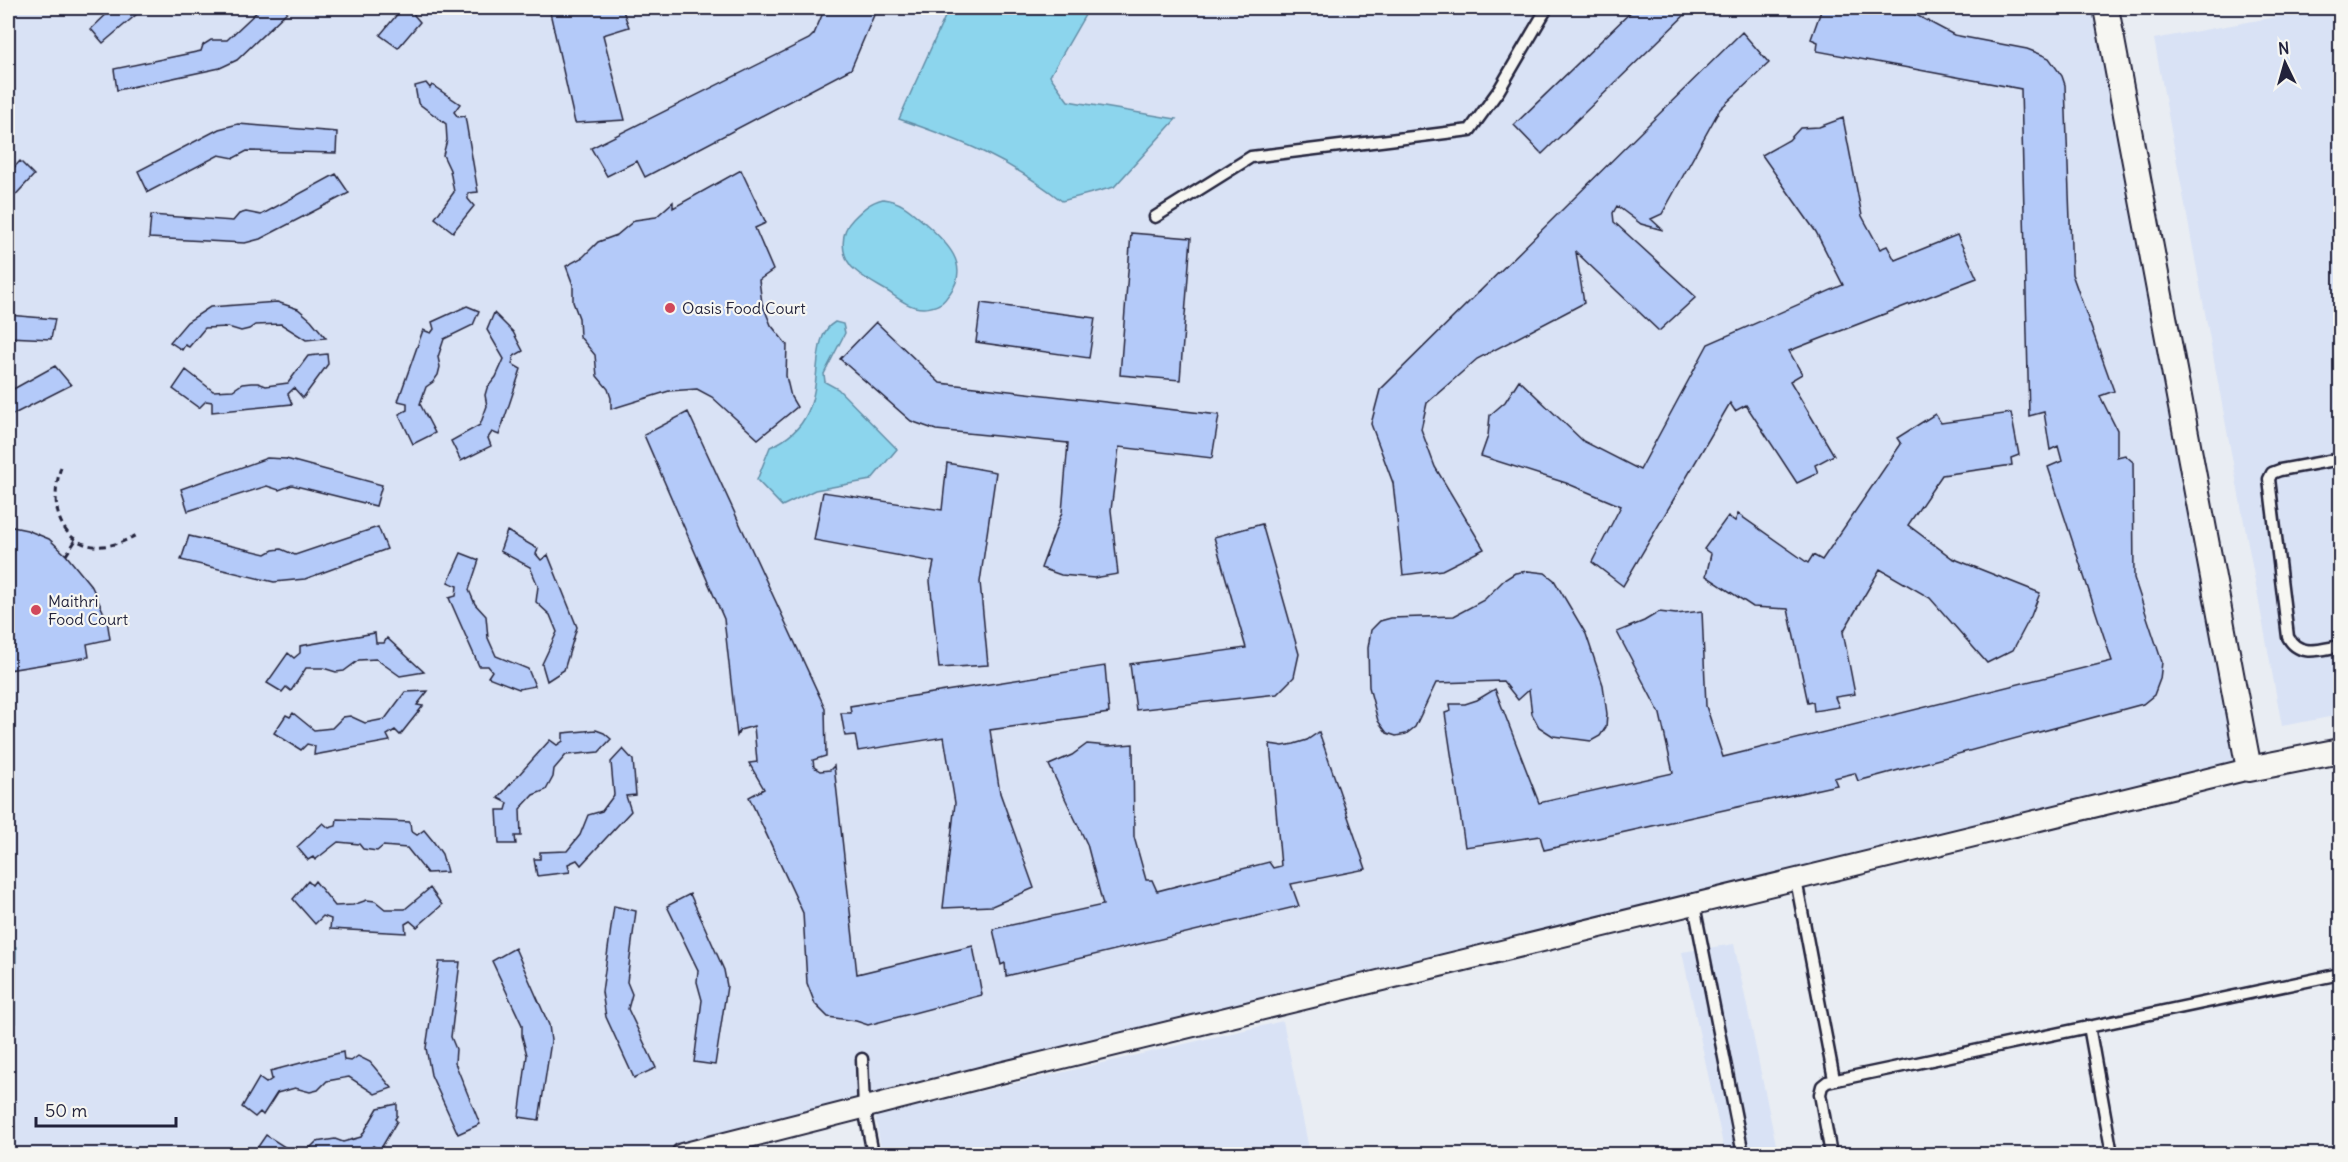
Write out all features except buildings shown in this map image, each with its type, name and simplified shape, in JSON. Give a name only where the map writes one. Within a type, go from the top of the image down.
[{"type":"street","points":[[2110,10],[2249,769]]},
{"type":"street","points":[[685,1154],[864,1108],[2249,769],[2340,751]]},
{"type":"lane","points":[[1155,217],[1251,157],[1470,130],[1499,90],[1547,8]]},
{"type":"lane","points":[[2340,459],[2280,470],[2272,473],[2269,479],[2288,636],[2292,644],[2308,652],[2340,646]]},
{"type":"lane","points":[[1796,880],[1834,1079]]},
{"type":"lane","points":[[1694,905],[1743,1155]]},
{"type":"lane","points":[[1831,1155],[1820,1094],[1822,1086],[1834,1079],[2340,974]]},
{"type":"lane","points":[[2089,1026],[2112,1155]]},
{"type":"lane","points":[[862,1059],[864,1108],[873,1155]]},
{"type":"path","points":[[61,467],[55,488],[56,510],[65,530],[76,540],[93,545],[113,546],[138,534]]},
{"type":"path","points":[[66,555],[76,540]]},
{"type":"shaded area","points":[[8,8],[2108,8],[2238,763],[654,1154],[8,1154]]},
{"type":"shaded area","points":[[2326,8],[2340,8],[2340,715],[2282,726],[2154,39]]},
{"type":"shaded area","points":[[1734,944],[1778,1154],[1725,1154],[1682,952]]},
{"type":"shaded area","points":[[1283,1021],[1310,1154],[882,1154],[875,1116]]},
{"type":"water","points":[[949,8],[1089,8],[1050,76],[1068,101],[1176,119],[1114,187],[1062,201],[1004,162],[944,135],[899,119]]},
{"type":"water","points":[[883,199],[896,202],[911,211],[941,238],[953,255],[958,273],[956,283],[945,300],[938,305],[921,308],[908,304],[860,274],[847,259],[843,245],[848,225],[867,206]]},
{"type":"water","points":[[835,322],[843,324],[845,333],[824,374],[825,382],[838,389],[897,449],[871,480],[815,490],[782,506],[757,480],[770,447],[791,434],[805,418],[816,381],[820,346],[825,332]]},
{"type":"water","points":[[8,947],[16,947],[15,1023],[8,1023]]},
{"type":"place","name":"Oasis Food Court","points":[[670,308]]},
{"type":"place","name":"Maithri Food Court","points":[[36,610]]}]
